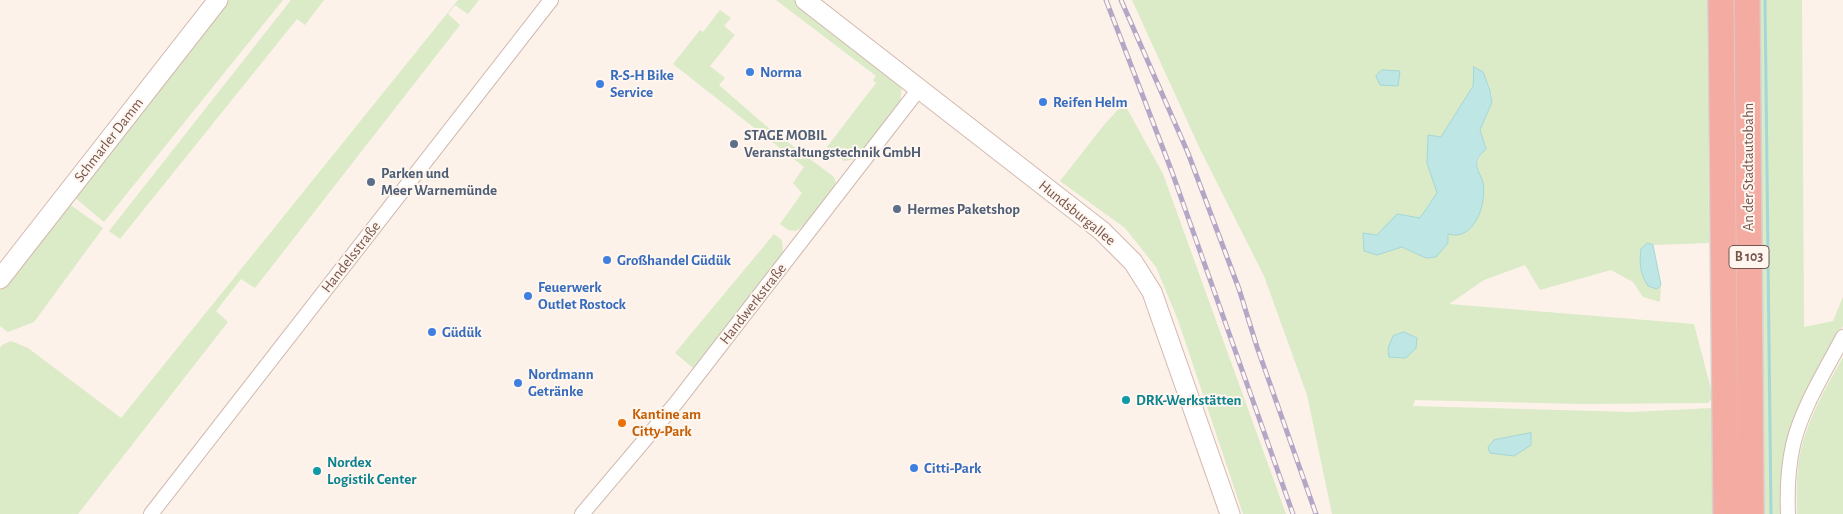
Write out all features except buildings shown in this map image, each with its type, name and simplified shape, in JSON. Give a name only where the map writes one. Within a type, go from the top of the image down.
[{"type":"highway","name":"An der Stadtautobahn","points":[[1722,0],[1726,514]]},
{"type":"highway","name":"An der Stadtautobahn","points":[[1746,0],[1751,514]]},
{"type":"street","name":"Schmarler Damm","points":[[0,279],[218,0]]},
{"type":"street","name":"Handelsstraße","points":[[151,514],[551,0]]},
{"type":"street","name":"Hundsburgallee","points":[[805,0],[1102,231],[1133,262],[1152,292],[1162,316],[1230,514]]},
{"type":"street","name":"Handwerkstraße","points":[[582,514],[682,395],[919,89]]},
{"type":"street","points":[[1788,514],[1790,461],[1799,426],[1806,407],[1843,337]]},
{"type":"green space","points":[[227,0],[283,0],[104,222],[73,196]]},
{"type":"green space","points":[[291,0],[324,0],[305,25],[297,19],[120,239],[109,231]]},
{"type":"green space","points":[[458,0],[479,0],[468,14],[455,5],[448,14],[460,25],[255,288],[241,279],[216,311],[228,322],[78,514],[0,514],[0,348],[2,345],[11,341],[28,348],[121,418]]},
{"type":"green space","points":[[776,0],[799,0],[902,86],[900,103],[857,159],[844,161],[827,147],[876,83],[873,80],[876,76]]},
{"type":"green space","points":[[1132,0],[1707,0],[1709,243],[1653,245],[1648,243],[1657,289],[1661,285],[1660,302],[1643,297],[1633,282],[1611,270],[1540,290],[1525,265],[1484,280],[1449,304],[1694,324],[1712,399],[1708,403],[1582,404],[1415,400],[1413,406],[1632,412],[1712,408],[1712,514],[1332,514],[1307,395],[1264,276],[1200,149]],"holes":[[[1474,67],[1488,83],[1492,94],[1490,107],[1480,130],[1486,148],[1478,162],[1483,184],[1447,234],[1436,257],[1426,258],[1363,233],[1377,235],[1420,218],[1437,193],[1427,163],[1428,136],[1441,137],[1473,86]]]},
{"type":"green space","points":[[1754,0],[1802,0],[1804,327],[1833,321],[1843,297],[1843,326],[1811,382],[1782,514],[1758,514]]},
{"type":"green space","points":[[720,10],[731,18],[724,26],[735,35],[710,66],[725,78],[719,85],[765,125],[834,177],[836,183],[805,225],[796,231],[788,230],[780,224],[802,193],[793,183],[804,167],[673,64],[700,30],[703,32]]},
{"type":"green space","points":[[1124,103],[1163,174],[1286,514],[1243,514],[1178,320],[1156,267],[1125,228],[1060,181],[1104,125]]},
{"type":"green space","points":[[69,204],[103,228],[34,322],[8,332],[0,326],[0,291]]},
{"type":"green space","points":[[774,234],[782,240],[783,254],[779,261],[693,368],[675,353]]},
{"type":"green space","points":[[1843,357],[1843,514],[1797,514],[1797,474],[1804,439],[1815,410]]},
{"type":"water","points":[[1474,67],[1483,72],[1490,90],[1492,102],[1480,130],[1486,149],[1477,161],[1484,192],[1481,210],[1477,219],[1472,227],[1465,232],[1457,235],[1448,234],[1448,243],[1436,257],[1426,258],[1402,247],[1377,255],[1364,251],[1363,233],[1377,235],[1397,214],[1420,218],[1437,193],[1427,163],[1428,135],[1441,137],[1473,86]]},
{"type":"water","points":[[1382,70],[1400,71],[1398,86],[1380,85],[1376,76]]},
{"type":"water","points":[[1648,243],[1653,245],[1661,285],[1657,289],[1648,286],[1641,268],[1641,249]]},
{"type":"water","points":[[1404,332],[1417,338],[1416,348],[1406,358],[1389,357],[1388,348],[1393,336]]},
{"type":"water","points":[[1531,433],[1531,445],[1514,456],[1490,453],[1488,447],[1494,440]]},
{"type":"waterway","points":[[1765,0],[1771,514]]},
{"type":"railway","points":[[1106,0],[1172,172],[1293,514]]},
{"type":"railway","points":[[1121,0],[1188,153],[1239,289],[1257,347],[1316,514]]},
{"type":"place","name":"Norma","points":[[750,72]]},
{"type":"place","name":"R-S-H Bike Service","points":[[600,84]]},
{"type":"place","name":"Reifen Helm","points":[[1043,102]]},
{"type":"place","name":"STAGE MOBIL Veranstaltungstechnik GmbH","points":[[734,144]]},
{"type":"place","name":"Parken und Meer Warnemünde","points":[[371,182]]},
{"type":"place","name":"Hermes Paketshop","points":[[897,209]]},
{"type":"place","name":"Großhandel Güdük","points":[[607,260]]},
{"type":"place","name":"Feuerwerk Outlet Rostock","points":[[528,296]]},
{"type":"place","name":"Güdük","points":[[432,332]]},
{"type":"place","name":"Nordmann Getränke","points":[[518,383]]},
{"type":"place","name":"DRK-Werkstätten","points":[[1126,400]]},
{"type":"place","name":"Kantine am Citty-Park","points":[[622,423]]},
{"type":"place","name":"Citti-Park","points":[[914,468]]},
{"type":"place","name":"Nordex Logistik Center","points":[[317,471]]}]
